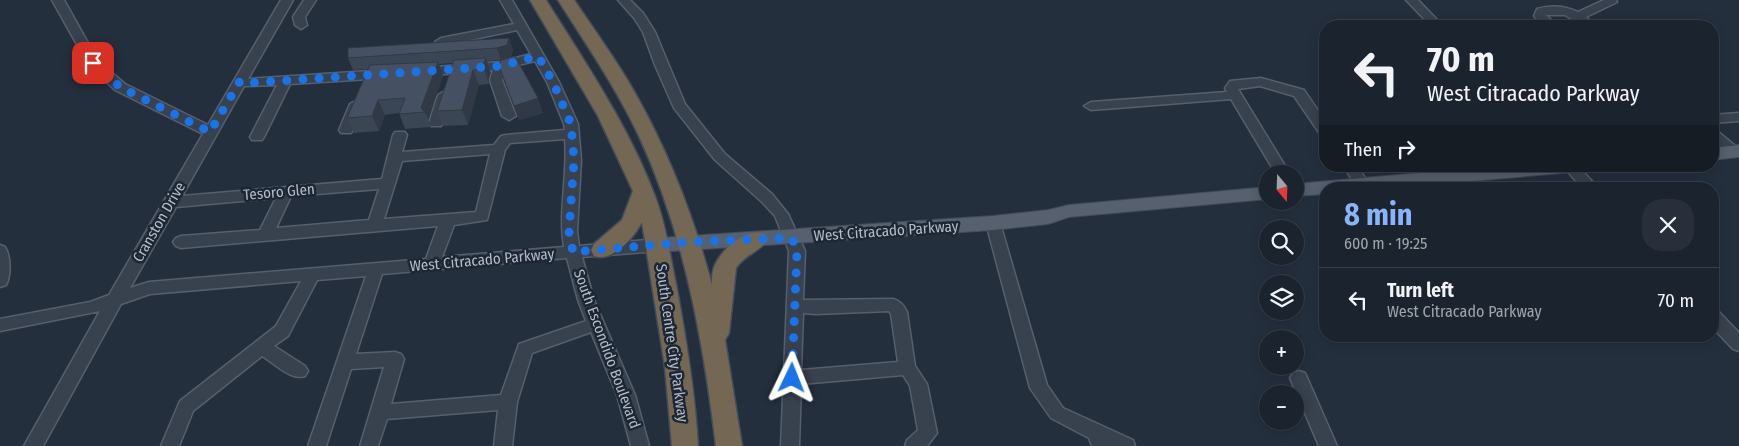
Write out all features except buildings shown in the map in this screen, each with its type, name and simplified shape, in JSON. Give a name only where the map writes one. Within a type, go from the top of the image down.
[{"type":"highway","name":"South Centre City Parkway","points":[[538,0],[623,143],[643,190],[658,245],[674,336],[684,411],[685,446]]},
{"type":"highway","points":[[566,0],[625,92],[668,183],[690,242],[715,345],[729,446]]},
{"type":"highway","points":[[602,250],[625,233],[635,220],[643,190]]},
{"type":"highway","points":[[715,345],[725,267],[734,253],[757,239]]},
{"type":"main road","points":[[1719,153],[1737,152]]},
{"type":"main road","points":[[1385,182],[1501,172]]},
{"type":"main road","points":[[1304,190],[1319,189]]},
{"type":"main road","name":"West Citracado Parkway","points":[[658,245],[792,238],[993,223],[1048,217],[1069,211],[1259,194]]},
{"type":"street","points":[[58,0],[93,63],[120,87],[210,132]]},
{"type":"street","name":"Cranston Drive","points":[[33,446],[210,132],[287,0]]},
{"type":"street","points":[[301,25],[299,17],[310,0]]},
{"type":"street","name":"South Escondido Boulevard","points":[[506,0],[563,103],[572,134],[574,160],[569,232],[573,252],[581,286],[626,395],[640,446]]},
{"type":"street","points":[[624,0],[639,16],[649,32],[660,65],[679,105],[720,157],[768,198],[782,216],[797,251],[790,446]]},
{"type":"street","points":[[1412,0],[1431,20]]},
{"type":"street","points":[[1578,16],[1611,2],[1610,0]]},
{"type":"street","points":[[1544,20],[1540,16],[1541,11],[1564,9],[1583,20]]},
{"type":"street","points":[[441,42],[521,26]]},
{"type":"street","points":[[240,81],[249,83],[285,81],[366,85],[402,73],[501,66],[538,56]]},
{"type":"street","points":[[501,66],[496,80],[510,116]]},
{"type":"street","points":[[436,123],[453,70]]},
{"type":"street","points":[[257,137],[285,81]]},
{"type":"street","points":[[1278,165],[1235,95],[1232,88],[1235,84],[1261,82],[1299,94],[1319,122]]},
{"type":"street","points":[[346,130],[366,85]]},
{"type":"street","points":[[1091,106],[1235,95]]},
{"type":"street","points":[[1719,118],[1739,116]]},
{"type":"street","points":[[181,242],[482,216],[498,149],[506,139],[572,134]]},
{"type":"street","points":[[375,225],[396,157],[395,150],[400,135]]},
{"type":"street","points":[[1719,139],[1737,152]]},
{"type":"street","points":[[396,157],[498,149]]},
{"type":"street","points":[[1576,172],[1586,182]]},
{"type":"street","name":"Tesoro Glen","points":[[171,202],[388,183]]},
{"type":"street","points":[[265,235],[286,192]]},
{"type":"street","points":[[432,265],[448,220]]},
{"type":"street","points":[[993,223],[1039,388],[1057,413],[1098,439],[1126,446]]},
{"type":"street","name":"West Citracado Parkway","points":[[0,325],[91,308],[149,288],[658,245]]},
{"type":"street","points":[[0,251],[2,257],[0,281]]},
{"type":"street","points":[[317,446],[376,269]]},
{"type":"street","points":[[170,446],[186,406],[282,331],[312,275]]},
{"type":"street","points":[[796,306],[816,308],[894,305],[899,312],[907,368],[918,384],[928,433],[914,446]]},
{"type":"street","points":[[1719,323],[1739,344]]},
{"type":"street","points":[[503,446],[508,402],[525,349],[596,324]]},
{"type":"street","points":[[262,347],[299,371]]},
{"type":"street","points":[[345,362],[395,359],[369,446]]},
{"type":"street","points":[[792,378],[907,368]]},
{"type":"street","points":[[1299,378],[1328,446]]},
{"type":"street","points":[[380,412],[508,402]]},
{"type":"route","points":[[93,63],[120,87],[210,132],[240,81],[249,83],[501,66],[538,56],[553,82],[571,124],[574,160],[569,232],[573,252],[690,242],[792,238],[797,251],[792,378]]}]
